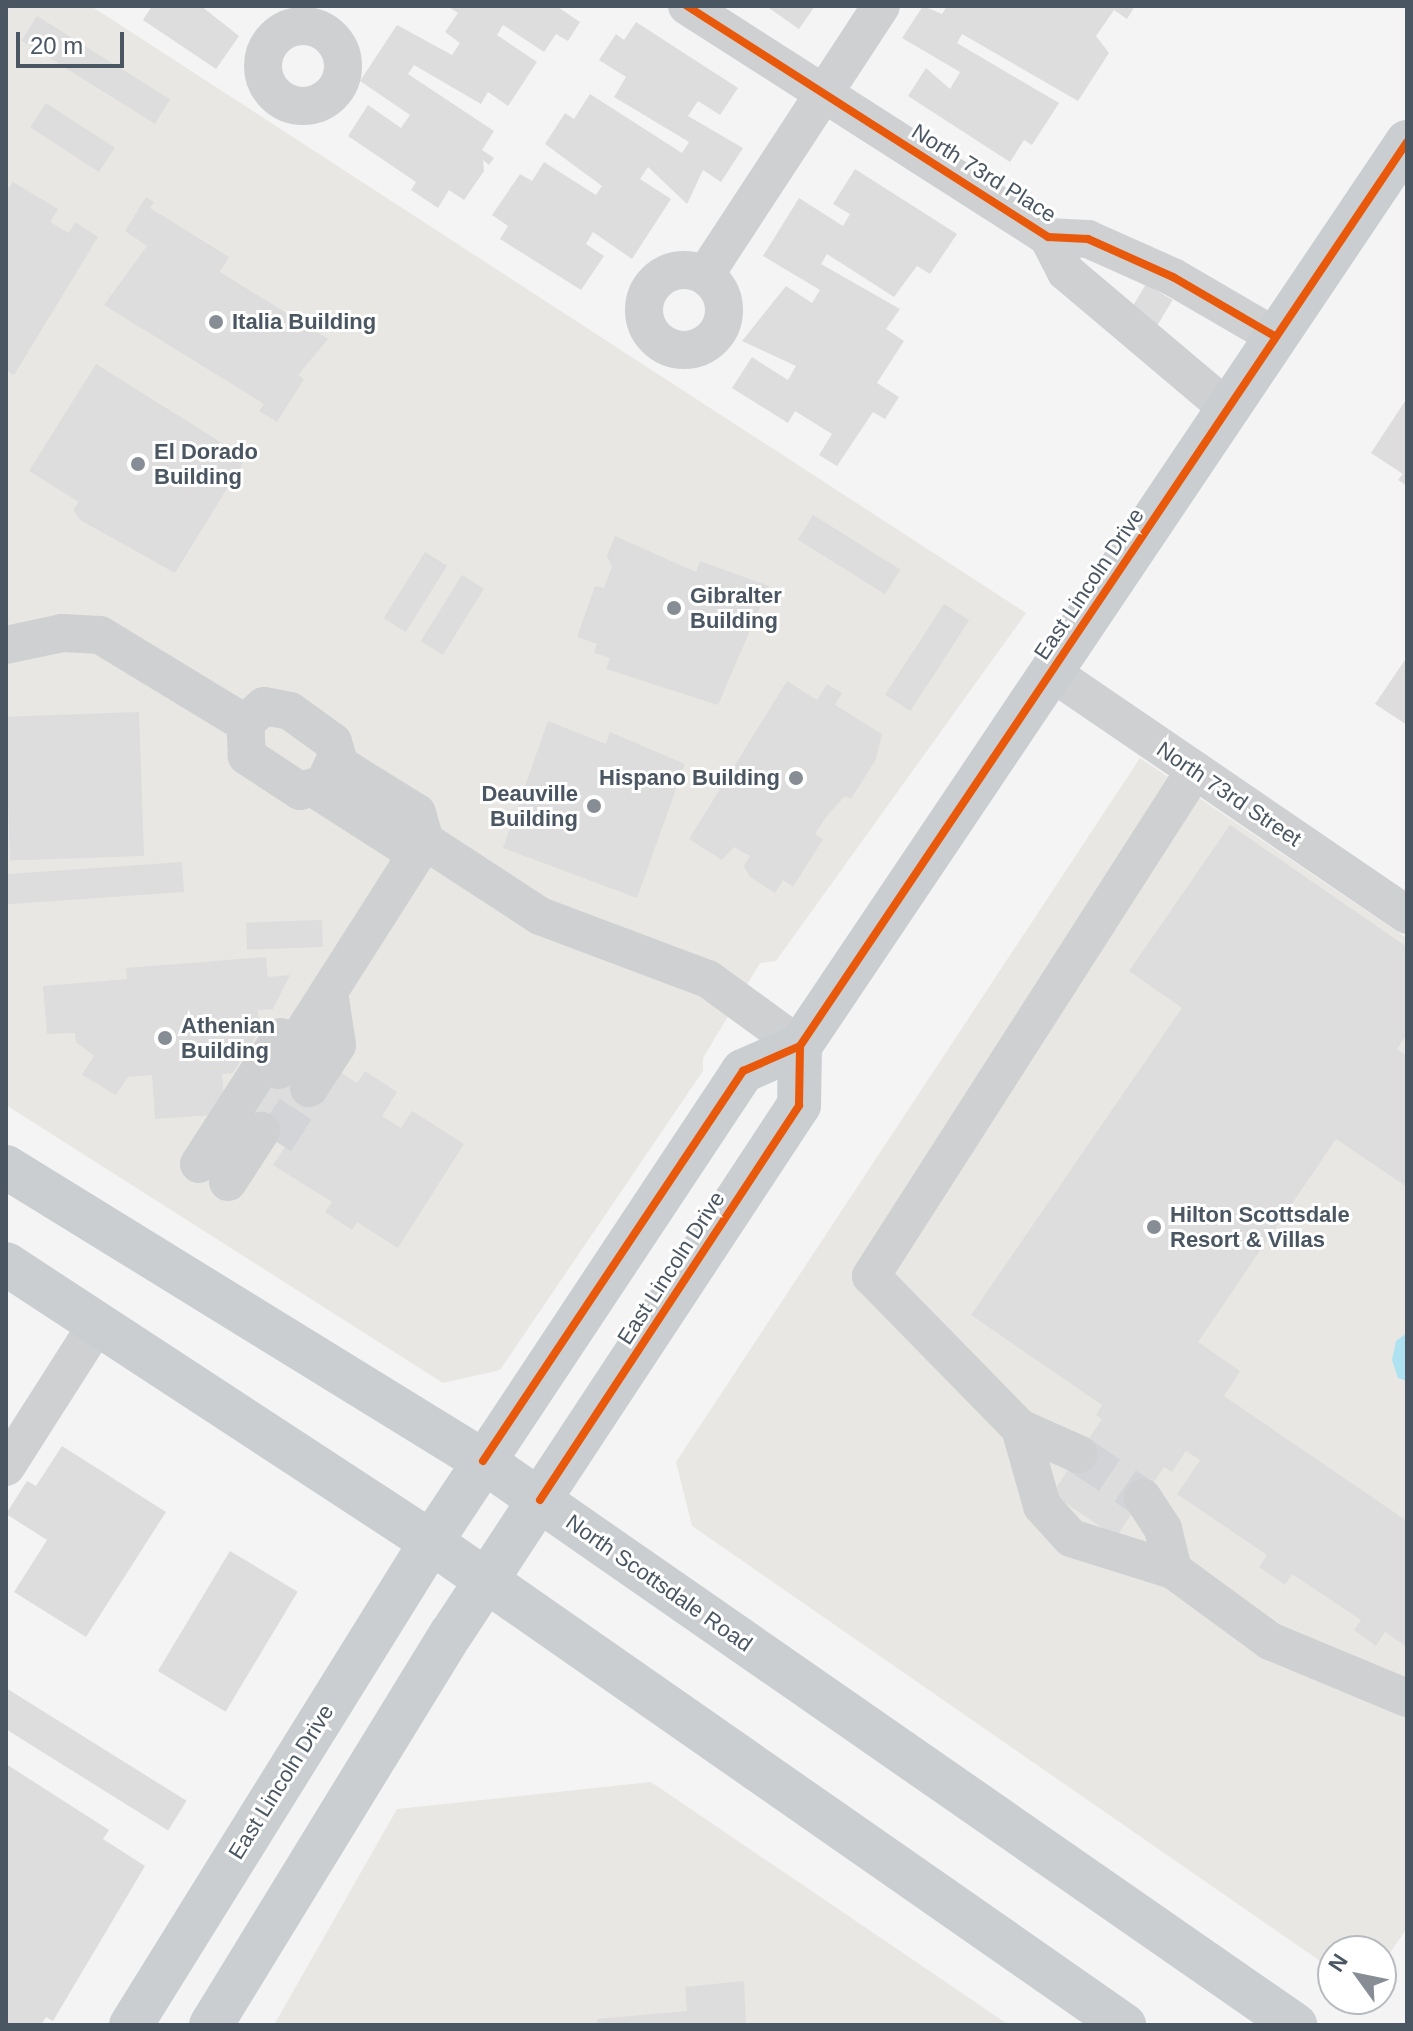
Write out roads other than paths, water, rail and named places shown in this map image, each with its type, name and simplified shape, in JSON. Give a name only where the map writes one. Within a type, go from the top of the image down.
[{"type":"main road","name":"East Lincoln Drive","points":[[131,2025],[431,1542],[743,1071],[800,1046],[1407,142]]},
{"type":"main road","name":"East Lincoln Drive","points":[[211,2025],[487,1580],[799,1105],[800,1046]]},
{"type":"main road","name":"North Scottsdale Road","points":[[6,1167],[483,1461],[1295,2025]]},
{"type":"main road","points":[[6,1264],[487,1580],[1124,2025]]},
{"type":"street","name":"North 73rd Place","points":[[687,6],[1048,237],[1066,272],[1228,409]]},
{"type":"street","points":[[705,275],[881,6]]},
{"type":"street","name":"North 73rd Place","points":[[1048,237],[1088,239],[1173,277],[1276,337]]},
{"type":"street","points":[[6,645],[62,633],[100,635],[245,723]]},
{"type":"street","name":"North 73rd Street","points":[[1051,672],[1407,915]]},
{"type":"street","points":[[264,706],[290,711],[333,742],[325,776],[290,787],[254,765],[241,747],[245,723],[264,706]]},
{"type":"street","points":[[1078,1454],[1020,1428],[871,1276],[1195,770]]},
{"type":"street","points":[[325,776],[401,844],[425,841],[540,916],[708,979],[800,1046]]},
{"type":"street","points":[[294,1079],[329,992],[425,841]]},
{"type":"street","points":[[261,1131],[221,1178],[292,1019],[329,992]]},
{"type":"street","points":[[6,1467],[97,1324]]},
{"type":"street","points":[[1020,1428],[1042,1506],[1071,1538],[1173,1570],[1270,1641],[1407,1698]]},
{"type":"street","points":[[1143,1498],[1163,1529],[1173,1570]]},
{"type":"water","points":[[1407,1333],[1407,1381],[1398,1378],[1392,1360],[1396,1341]]},
{"type":"tunnel","points":[[275,1141],[309,1088]]},
{"type":"tunnel","points":[[1078,1454],[1143,1498]]},
{"type":"place","name":"Italia Building","points":[[216,322]]},
{"type":"place","name":"El Dorado Building","points":[[138,464]]},
{"type":"place","name":"Gibralter Building","points":[[674,608]]},
{"type":"place","name":"Hispano Building","points":[[796,778]]},
{"type":"place","name":"Deauville Building","points":[[594,806]]},
{"type":"place","name":"Athenian Building","points":[[165,1038]]},
{"type":"place","name":"Hilton Scottsdale Resort & Villas","points":[[1154,1227]]}]
